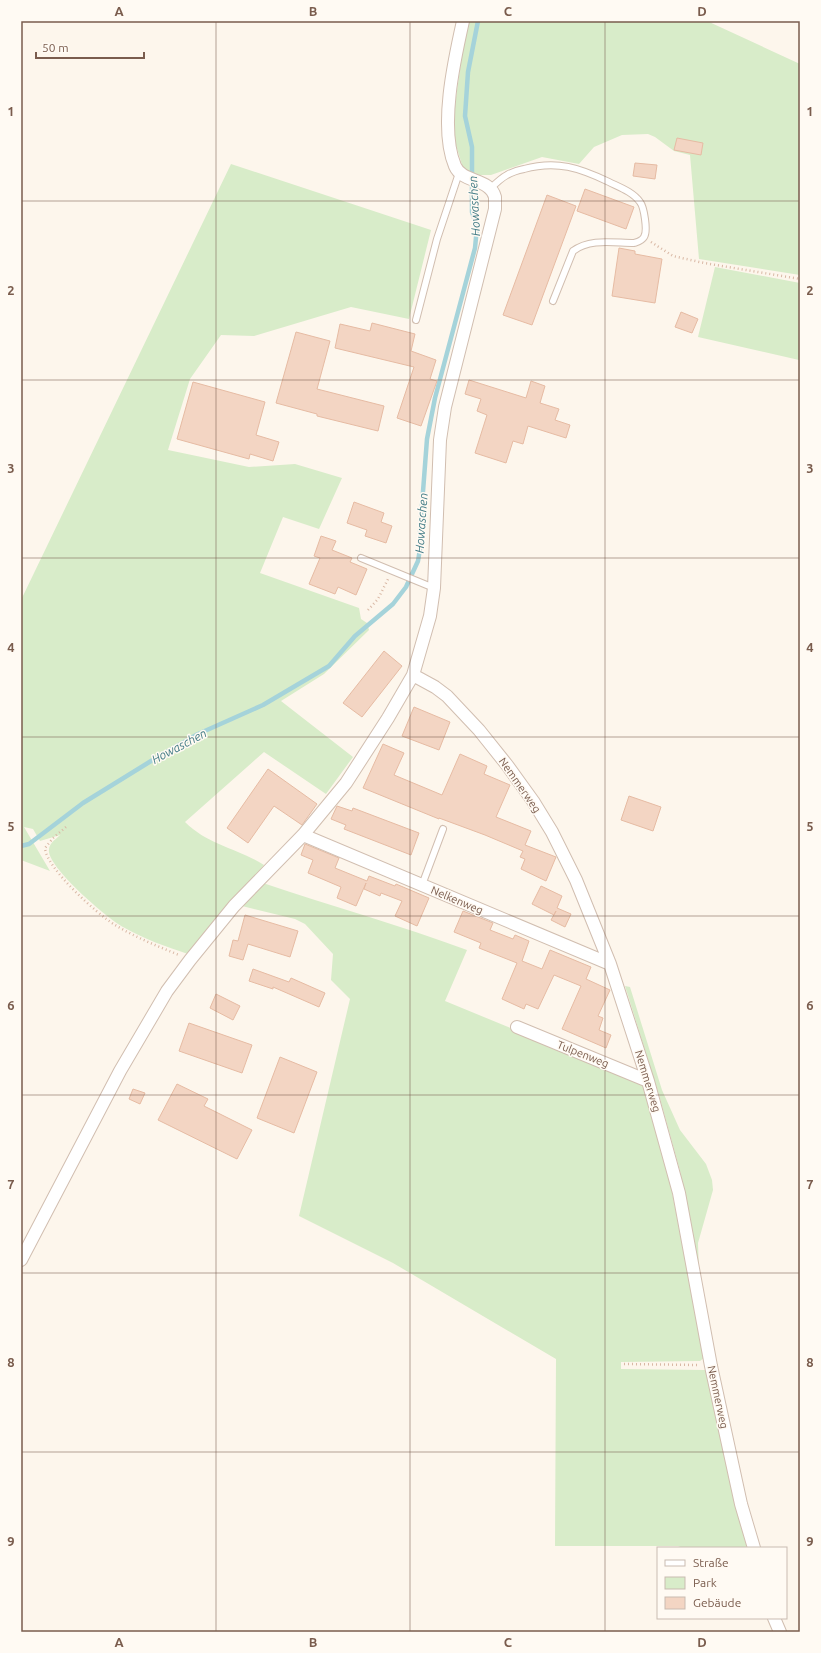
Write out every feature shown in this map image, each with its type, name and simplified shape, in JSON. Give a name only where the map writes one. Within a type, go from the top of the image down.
[{"type":"street","points":[[21,1260],[120,1071],[167,991],[234,906],[303,835],[346,783],[413,676],[430,616],[434,588],[440,440],[445,407],[495,209],[495,196],[486,186],[461,174],[455,167],[451,150],[448,131],[449,105],[463,21]]},
{"type":"street","name":"Nemmerweg","points":[[413,676],[435,687],[447,696],[474,724],[508,765],[552,832],[576,880],[610,964],[648,1081],[679,1193],[711,1366],[741,1504],[754,1547]]},
{"type":"street","name":"Nelkenweg","points":[[303,835],[610,964]]},
{"type":"street","name":"Tulpenweg","points":[[517,1027],[648,1081]]},
{"type":"street","points":[[774,1619],[780,1632]]},
{"type":"lane","points":[[486,186],[506,175],[547,164],[574,168],[595,175],[637,198],[644,209],[645,231],[644,237],[640,241],[634,243],[590,242],[573,250],[553,301]]},
{"type":"lane","points":[[416,320],[437,239],[461,174]]},
{"type":"lane","points":[[361,558],[434,588]]},
{"type":"lane","points":[[422,885],[443,829]]},
{"type":"path","points":[[644,237],[673,256],[704,263],[800,279]]},
{"type":"path","points":[[368,610],[378,599],[392,571]]},
{"type":"path","points":[[66,827],[53,838],[45,848],[45,854],[64,881],[114,924],[139,938],[190,960]]},
{"type":"path","points":[[624,1364],[711,1366]]},
{"type":"green space","points":[[468,21],[707,21],[800,64],[800,275],[699,259],[690,155],[674,151],[655,137],[648,134],[622,135],[594,147],[579,164],[542,157],[491,175],[479,175],[468,172],[463,168],[455,142],[453,119]]},
{"type":"green space","points":[[231,164],[431,230],[409,319],[351,307],[254,336],[221,335],[190,379],[168,450],[249,467],[295,464],[342,478],[319,529],[283,517],[260,573],[359,608],[361,619],[367,623],[369,630],[324,674],[281,701],[353,757],[326,794],[264,752],[185,822],[203,836],[244,854],[264,865],[188,954],[147,939],[123,927],[105,914],[81,893],[59,870],[52,860],[49,852],[51,844],[60,835],[40,841],[33,829],[24,827],[50,871],[21,860],[21,600]]},
{"type":"green space","points":[[715,267],[800,283],[799,360],[698,337]]},
{"type":"green space","points":[[263,883],[467,950],[445,1001],[644,1083],[666,1161],[704,1358],[700,1361],[621,1362],[621,1369],[706,1370],[735,1504],[747,1547],[555,1546],[556,1359],[393,1263],[299,1216],[350,999],[331,980],[333,954],[305,924],[295,919],[242,906]]},
{"type":"green space","points":[[625,986],[630,987],[662,1090],[680,1130],[706,1164],[712,1180],[713,1190],[698,1243],[699,1271],[680,1171],[659,1095]]},
{"type":"building","points":[[677,138],[703,143],[701,155],[674,150]]},
{"type":"building","points":[[635,163],[657,165],[655,179],[633,176]]},
{"type":"building","points":[[585,189],[634,207],[626,229],[577,211]]},
{"type":"building","points":[[547,195],[576,206],[532,325],[503,315]]},
{"type":"building","points":[[619,248],[635,251],[635,254],[662,259],[655,303],[612,296]]},
{"type":"building","points":[[681,312],[698,319],[692,333],[675,327]]},
{"type":"building","points":[[372,323],[415,334],[411,351],[436,360],[430,379],[437,381],[421,426],[397,418],[414,367],[335,348],[340,324],[370,331]]},
{"type":"building","points":[[296,332],[330,341],[317,389],[384,406],[378,431],[317,416],[317,414],[276,403]]},
{"type":"building","points":[[469,380],[526,398],[531,381],[545,386],[540,403],[559,409],[555,420],[570,425],[566,438],[528,426],[523,444],[513,441],[506,463],[475,453],[487,415],[477,411],[481,399],[465,394]]},
{"type":"building","points":[[193,382],[265,402],[256,435],[279,442],[273,461],[250,454],[249,459],[177,439]]},
{"type":"building","points":[[354,502],[384,513],[381,522],[392,526],[386,543],[365,536],[367,530],[347,523]]},
{"type":"building","points":[[321,536],[336,541],[332,550],[352,558],[350,562],[367,569],[356,595],[338,587],[335,594],[309,584],[320,558],[314,556]]},
{"type":"building","points":[[384,651],[402,666],[362,717],[343,703]]},
{"type":"building","points":[[414,707],[450,722],[439,750],[402,736]]},
{"type":"building","points":[[383,744],[404,753],[394,775],[442,795],[460,754],[487,766],[484,774],[510,785],[496,817],[531,831],[525,845],[556,857],[546,881],[521,869],[525,859],[520,857],[523,851],[363,788]]},
{"type":"building","points":[[268,769],[317,804],[302,825],[274,806],[248,843],[227,828]]},
{"type":"building","points":[[629,796],[661,807],[653,831],[621,820]]},
{"type":"building","points":[[337,806],[352,811],[353,808],[419,833],[411,855],[344,829],[346,825],[331,819]]},
{"type":"building","points":[[305,844],[339,858],[335,868],[367,881],[369,876],[395,886],[396,884],[429,898],[417,926],[395,916],[402,901],[381,893],[380,896],[364,889],[366,883],[356,906],[337,898],[341,887],[308,873],[313,860],[301,855]]},
{"type":"building","points":[[541,886],[562,896],[557,908],[571,914],[565,927],[551,920],[554,915],[532,904]]},
{"type":"building","points":[[463,911],[493,923],[490,930],[513,939],[515,935],[529,941],[522,961],[542,969],[550,950],[591,967],[586,979],[610,990],[598,1016],[603,1018],[599,1030],[611,1035],[606,1048],[562,1029],[581,986],[554,975],[538,1009],[526,1004],[524,1009],[502,999],[517,963],[479,948],[481,943],[454,932]]},
{"type":"building","points":[[245,915],[298,931],[290,957],[248,944],[243,960],[229,956],[233,940],[238,941]]},
{"type":"building","points":[[253,969],[289,982],[291,978],[325,993],[319,1007],[273,987],[273,989],[249,981]]},
{"type":"building","points":[[216,994],[240,1006],[233,1020],[210,1008]]},
{"type":"building","points":[[189,1023],[252,1045],[242,1073],[179,1051]]},
{"type":"building","points":[[280,1057],[317,1072],[294,1133],[257,1118]]},
{"type":"building","points":[[177,1084],[208,1099],[204,1106],[252,1130],[237,1159],[158,1120]]},
{"type":"building","points":[[133,1089],[145,1093],[140,1104],[129,1099]]},
{"type":"waterway","name":"Howaschen","points":[[21,846],[29,844],[83,803],[151,761],[198,734],[263,705],[329,666],[355,636],[393,604],[406,587],[418,561],[421,543],[420,531],[427,439],[435,398],[475,248],[477,227],[472,212],[472,147],[465,116],[468,72],[478,21]]}]
